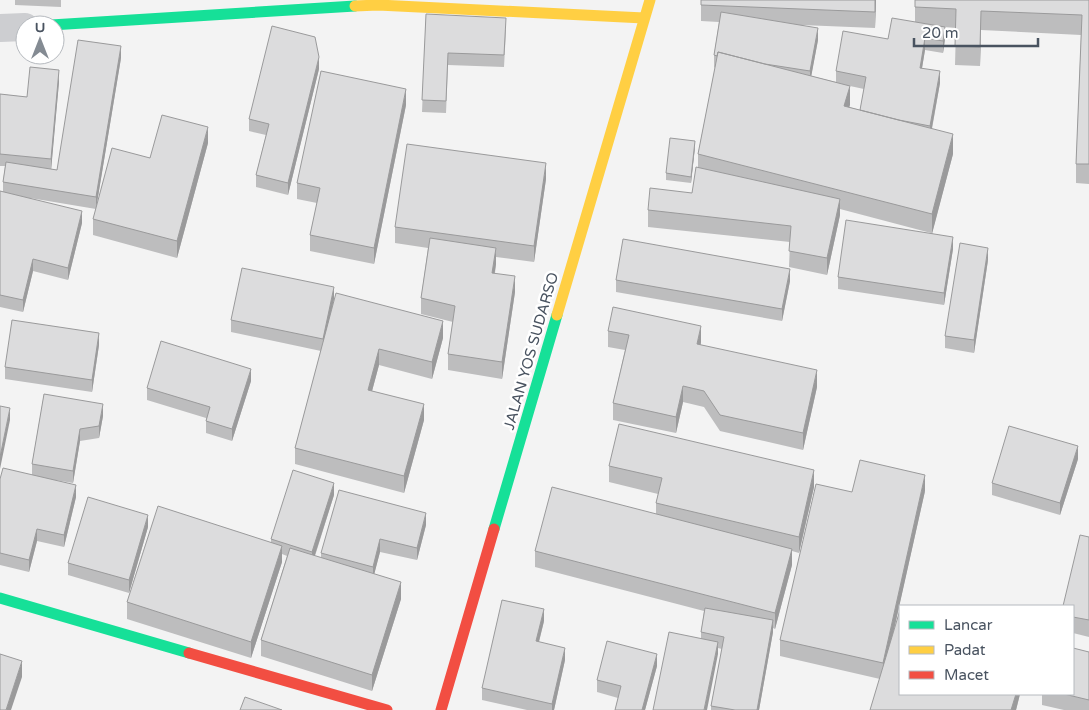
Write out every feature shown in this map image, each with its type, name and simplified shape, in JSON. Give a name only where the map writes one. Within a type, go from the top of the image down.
[{"type":"street","name":"JALAN YOS SUDARSO","points":[[442,710],[650,0]]},
{"type":"street","points":[[65,24],[378,4],[644,18]]},
{"type":"street","points":[[0,28],[15,27]]},
{"type":"street","points":[[0,598],[387,710]]},
{"type":"building","points":[[701,0],[875,0],[875,12],[701,5]]},
{"type":"building","points":[[915,0],[1089,0],[1089,164],[1076,164],[1082,15],[981,11],[980,47],[955,46],[956,9],[915,7]]},
{"type":"building","points":[[721,12],[818,28],[810,71],[765,64],[718,52],[717,56],[714,55]]},
{"type":"building","points":[[426,14],[506,18],[504,55],[448,53],[446,101],[422,100]]},
{"type":"building","points":[[892,18],[945,27],[943,41],[925,38],[920,68],[940,71],[930,126],[860,110],[866,77],[836,71],[843,31],[888,39]]},
{"type":"building","points":[[272,26],[315,37],[319,57],[288,183],[256,175],[269,124],[249,119]]},
{"type":"building","points":[[78,40],[121,46],[96,197],[3,182],[6,162],[57,170]]},
{"type":"building","points":[[718,52],[850,86],[844,106],[953,134],[932,214],[698,154]]},
{"type":"building","points":[[30,67],[59,70],[51,159],[0,154],[0,94],[27,97]]},
{"type":"building","points":[[321,71],[406,89],[374,248],[310,235],[320,188],[297,183]]},
{"type":"building","points":[[162,115],[208,127],[177,241],[93,219],[112,148],[150,158]]},
{"type":"building","points":[[670,138],[695,141],[691,177],[666,173]]},
{"type":"building","points":[[407,144],[546,163],[534,246],[395,227]]},
{"type":"building","points":[[696,167],[840,199],[827,258],[789,251],[791,226],[648,210],[650,188],[692,193]]},
{"type":"building","points":[[0,191],[82,211],[68,268],[33,259],[23,300],[0,295]]},
{"type":"building","points":[[846,220],[953,237],[944,293],[838,277]]},
{"type":"building","points":[[430,238],[496,248],[492,273],[515,276],[502,362],[448,354],[455,306],[421,298]]},
{"type":"building","points":[[623,239],[790,269],[782,309],[616,280]]},
{"type":"building","points":[[960,243],[988,248],[974,340],[945,336]]},
{"type":"building","points":[[242,268],[334,287],[323,339],[231,320]]},
{"type":"building","points":[[336,293],[443,321],[432,362],[379,349],[368,390],[424,404],[404,476],[295,448]]},
{"type":"building","points":[[613,307],[701,326],[697,344],[817,370],[803,433],[720,415],[704,391],[683,386],[676,417],[613,403],[629,335],[608,331]]},
{"type":"building","points":[[12,320],[99,333],[92,380],[5,367]]},
{"type":"building","points":[[161,341],[251,369],[232,429],[206,421],[210,407],[147,388]]},
{"type":"building","points":[[44,394],[103,404],[99,426],[80,429],[73,471],[32,464]]},
{"type":"building","points":[[0,406],[10,408],[0,457]]},
{"type":"building","points":[[619,424],[814,470],[799,537],[656,503],[662,478],[609,466]]},
{"type":"building","points":[[1009,426],[1078,446],[1060,503],[992,483]]},
{"type":"building","points":[[860,460],[925,475],[883,663],[780,640],[816,484],[852,492]]},
{"type":"building","points":[[3,468],[76,485],[64,535],[37,529],[29,560],[0,553],[0,479]]},
{"type":"building","points":[[293,470],[334,483],[312,552],[271,539]]},
{"type":"building","points":[[552,487],[792,549],[775,613],[535,551]]},
{"type":"building","points":[[339,490],[426,513],[417,548],[380,539],[373,567],[321,553]]},
{"type":"building","points":[[88,497],[148,515],[129,580],[68,563]]},
{"type":"building","points":[[158,506],[282,546],[251,642],[127,602]]},
{"type":"building","points":[[1080,535],[1089,537],[1089,620],[1074,617],[1074,605],[1063,605]]},
{"type":"building","points":[[290,548],[401,582],[372,675],[261,640]]},
{"type":"building","points":[[502,600],[544,609],[536,641],[565,648],[552,704],[482,688]]},
{"type":"building","points":[[705,608],[773,620],[757,710],[735,710],[711,706],[724,637],[701,632]]},
{"type":"building","points":[[899,613],[899,695],[1016,695],[1011,710],[870,710]]},
{"type":"building","points":[[669,632],[718,642],[704,710],[653,710]]},
{"type":"building","points":[[607,641],[657,654],[642,710],[615,710],[621,686],[597,680]]},
{"type":"building","points":[[1074,648],[1089,652],[1089,700],[1068,695],[1074,695]]},
{"type":"building","points":[[0,654],[22,661],[6,710],[0,710]]},
{"type":"building","points":[[245,697],[282,710],[240,710]]},
{"type":"traffic: fast","points":[[65,24],[355,6]]},
{"type":"traffic: fast","points":[[494,529],[557,315]]},
{"type":"traffic: fast","points":[[0,598],[189,653]]},
{"type":"traffic: slow","points":[[557,315],[650,0]]},
{"type":"traffic: slow","points":[[355,6],[378,5],[644,18]]},
{"type":"traffic: jam","points":[[441,710],[494,529]]},
{"type":"traffic: jam","points":[[189,653],[387,710]]}]
